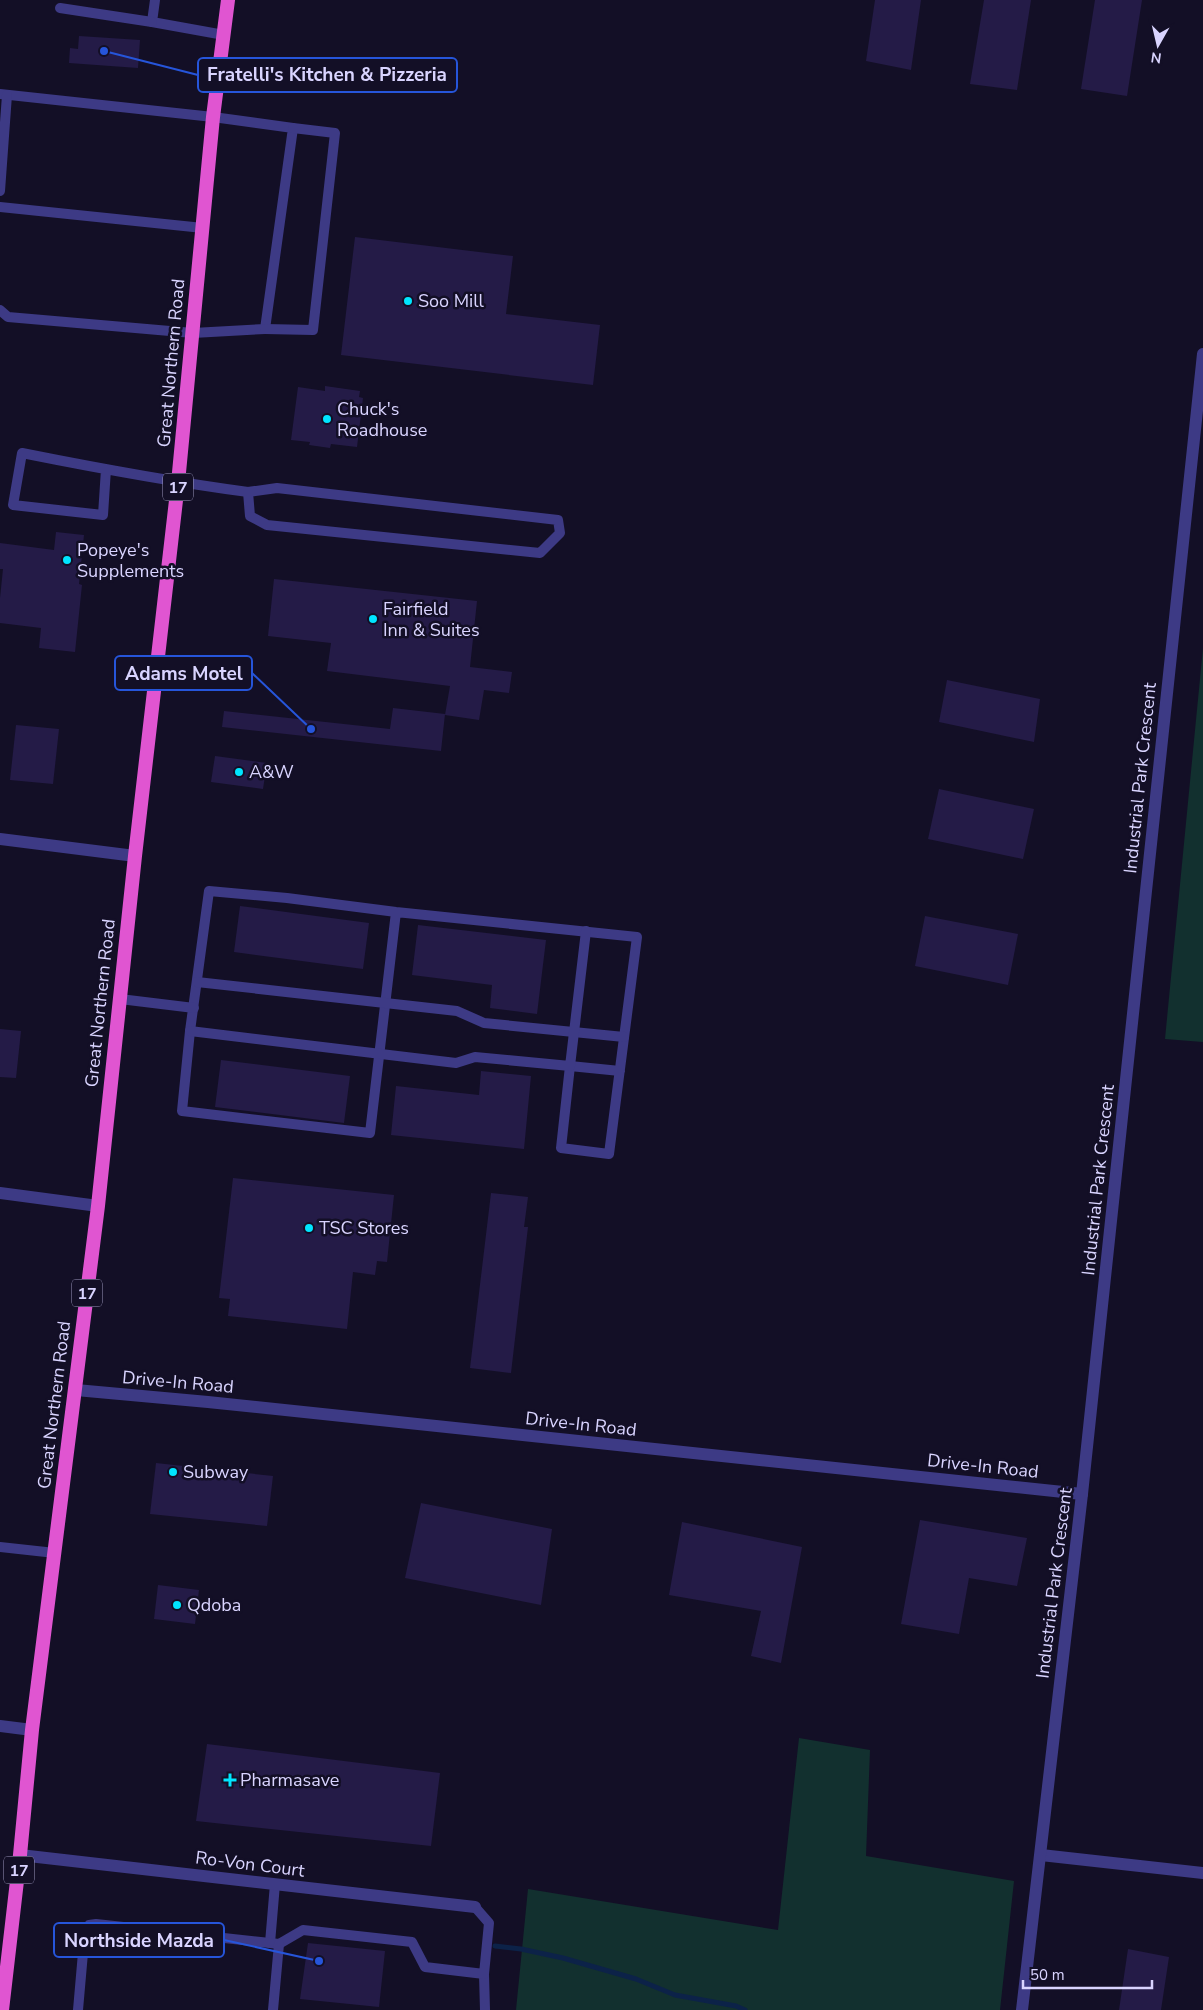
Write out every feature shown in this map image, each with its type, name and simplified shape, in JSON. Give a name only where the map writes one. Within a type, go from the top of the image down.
[{"type":"highway","name":"Great Northern Road","points":[[2,2010],[32,1730],[98,1206],[135,856],[178,483],[213,117],[228,0]]},
{"type":"street","name":"Industrial Park Crescent","points":[[1022,2010],[1082,1494],[1203,354]]},
{"type":"street","points":[[0,839],[135,856]]},
{"type":"street","points":[[0,1194],[98,1206]]},
{"type":"street","name":"Drive-In Road","points":[[76,1390],[218,1403],[1082,1494]]},
{"type":"street","points":[[0,1726],[32,1730]]},
{"type":"street","name":"Ro-Von Court","points":[[20,1855],[475,1907]]},
{"type":"street","points":[[1040,1855],[1203,1873]]},
{"type":"lane","points":[[152,22],[155,0]]},
{"type":"lane","points":[[60,8],[224,34]]},
{"type":"lane","points":[[0,191],[3,94],[213,117],[335,133],[313,330],[265,328],[193,333],[8,318],[0,310]]},
{"type":"lane","points":[[265,328],[293,128]]},
{"type":"lane","points":[[0,207],[203,228]]},
{"type":"lane","points":[[106,469],[103,515],[13,505],[22,453],[106,469],[178,483],[248,492],[277,488],[558,520],[560,533],[540,553],[267,524],[250,516],[248,492]]},
{"type":"lane","points":[[396,912],[370,1133],[182,1111],[190,1030],[209,891],[288,898],[396,912],[586,931],[637,937],[609,1154],[560,1148],[586,931]]},
{"type":"lane","points":[[197,982],[457,1011],[484,1023],[624,1037]]},
{"type":"lane","points":[[120,999],[194,1008]]},
{"type":"lane","points":[[190,1030],[456,1063],[475,1057],[620,1071]]},
{"type":"lane","points":[[0,1547],[54,1553]]},
{"type":"lane","points":[[273,2010],[275,1884]]},
{"type":"lane","points":[[475,1907],[489,1922],[484,1974],[485,2010]]},
{"type":"lane","points":[[78,2010],[85,1930],[89,1925],[96,1924],[274,1944],[303,1930],[412,1942],[426,1967],[484,1974]]},
{"type":"green space","points":[[1203,648],[1203,1042],[1165,1039]]},
{"type":"green space","points":[[799,1738],[870,1750],[866,1856],[1014,1881],[1000,2010],[516,2010],[528,1889],[778,1930]]},
{"type":"building","points":[[875,0],[921,0],[911,70],[866,61]]},
{"type":"building","points":[[984,0],[1031,0],[1017,90],[970,84]]},
{"type":"building","points":[[1095,0],[1142,0],[1127,96],[1081,89]]},
{"type":"building","points":[[79,36],[140,40],[138,68],[69,63],[70,48],[78,49]]},
{"type":"building","points":[[355,237],[513,256],[506,314],[600,325],[593,385],[341,355]]},
{"type":"building","name":"Chuck's Roadhouse","points":[[325,386],[360,391],[359,397],[363,398],[357,447],[331,444],[330,448],[309,445],[310,442],[291,440],[298,387],[325,391]]},
{"type":"building","points":[[56,532],[84,535],[79,584],[82,585],[75,652],[39,648],[41,628],[0,623],[3,569],[0,569],[0,543],[54,550]]},
{"type":"building","name":"Fairfield Inn & Suites","points":[[274,579],[477,601],[470,667],[512,672],[509,693],[484,690],[479,720],[445,715],[450,686],[327,671],[331,643],[268,636]]},
{"type":"building","points":[[947,680],[1040,699],[1034,742],[939,722]]},
{"type":"building","points":[[393,708],[445,714],[441,751],[222,727],[224,711],[390,729]]},
{"type":"building","points":[[16,725],[59,729],[53,784],[10,780]]},
{"type":"building","name":"A&W","points":[[215,756],[267,763],[263,789],[211,782]]},
{"type":"building","points":[[939,789],[1034,809],[1023,859],[928,839]]},
{"type":"building","points":[[240,906],[369,923],[363,969],[234,952]]},
{"type":"building","points":[[925,916],[1018,934],[1008,985],[915,966]]},
{"type":"building","points":[[418,925],[546,940],[537,1014],[490,1008],[492,985],[412,975]]},
{"type":"building","points":[[0,1029],[21,1031],[16,1078],[0,1077]]},
{"type":"building","points":[[221,1060],[350,1076],[344,1123],[215,1107]]},
{"type":"building","points":[[481,1071],[531,1076],[524,1149],[391,1135],[396,1086],[479,1095]]},
{"type":"building","name":"TSC Stores","points":[[233,1178],[394,1195],[387,1262],[377,1261],[375,1275],[353,1272],[347,1329],[228,1316],[230,1299],[219,1298]]},
{"type":"building","points":[[491,1193],[528,1197],[524,1227],[528,1227],[511,1373],[470,1368]]},
{"type":"building","points":[[156,1463],[273,1476],[267,1526],[150,1514]]},
{"type":"building","points":[[421,1503],[552,1529],[541,1605],[405,1578]]},
{"type":"building","points":[[920,1520],[1027,1538],[1017,1586],[969,1578],[959,1634],[901,1624]]},
{"type":"building","points":[[682,1522],[802,1547],[781,1663],[751,1656],[761,1611],[669,1595]]},
{"type":"building","name":"Qdoba","points":[[158,1585],[199,1590],[195,1624],[154,1619]]},
{"type":"building","points":[[207,1744],[440,1773],[431,1846],[196,1821]]},
{"type":"building","points":[[308,1943],[385,1951],[379,2007],[300,1999]]},
{"type":"building","points":[[1128,1949],[1169,1957],[1161,2010],[1119,2010]]},
{"type":"waterway","points":[[495,1946],[521,1949],[563,1958],[636,1979],[675,1995],[736,2006],[745,2010]]},
{"type":"place","name":"Fratelli's Kitchen & Pizzeria","points":[[104,51]]},
{"type":"place","name":"Soo Mill","points":[[408,301]]},
{"type":"place","name":"Chuck's Roadhouse","points":[[327,419]]},
{"type":"place","name":"Popeye's Supplements","points":[[67,560]]},
{"type":"place","name":"Fairfield Inn & Suites","points":[[373,619]]},
{"type":"place","name":"Adams Motel","points":[[311,729]]},
{"type":"place","name":"A&W","points":[[239,772]]},
{"type":"place","name":"TSC Stores","points":[[309,1228]]},
{"type":"place","name":"Subway","points":[[173,1472]]},
{"type":"place","name":"Qdoba","points":[[177,1605]]},
{"type":"place","name":"Pharmasave","points":[[230,1780]]},
{"type":"place","name":"Northside Mazda","points":[[319,1961]]}]
